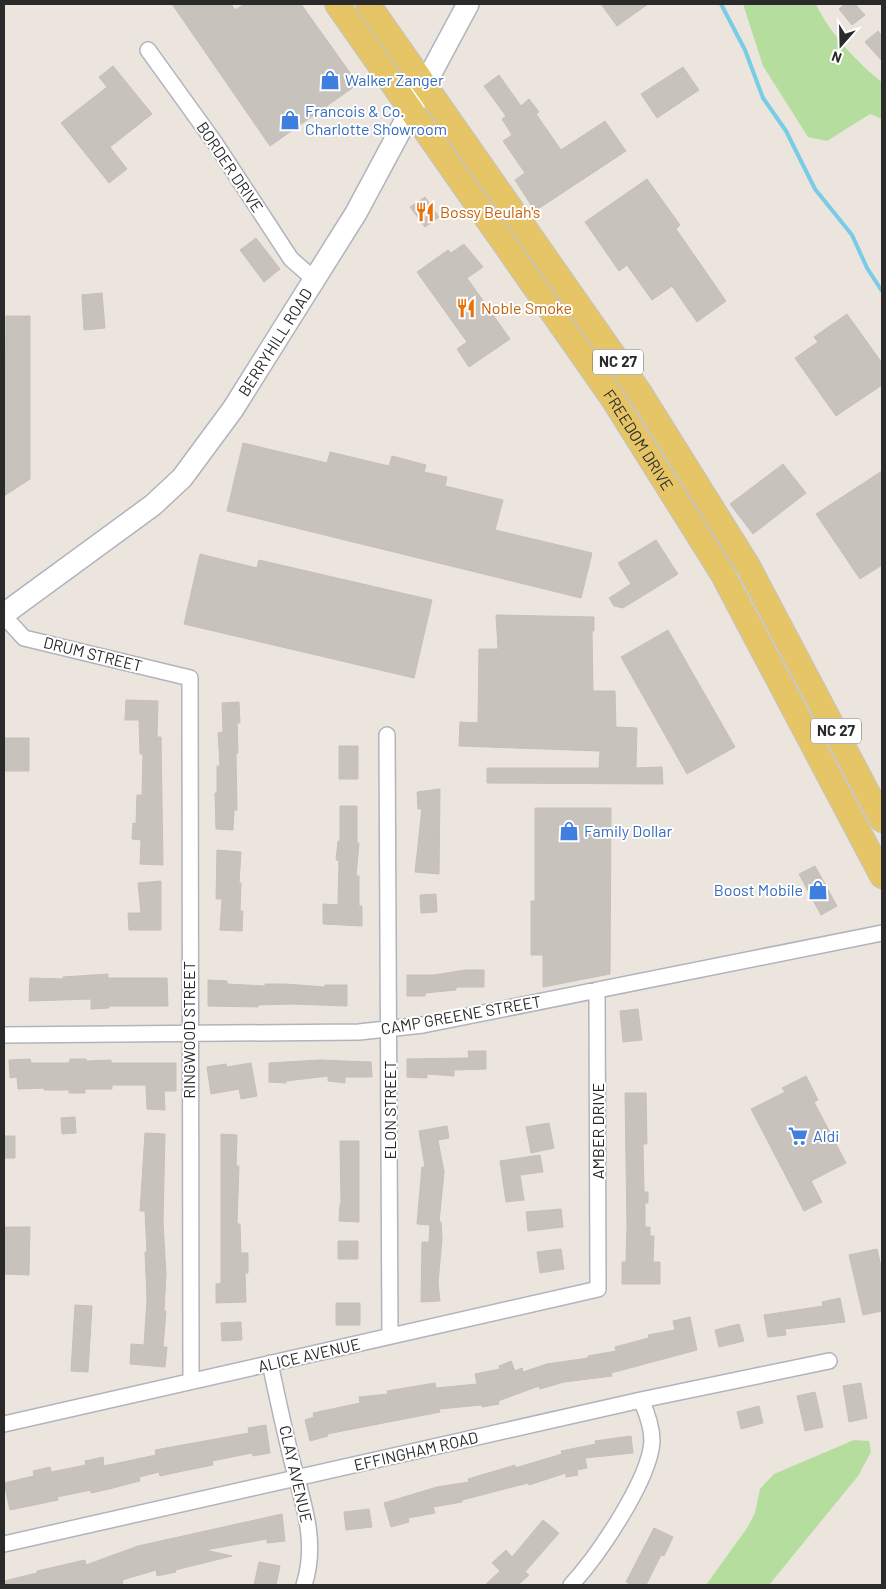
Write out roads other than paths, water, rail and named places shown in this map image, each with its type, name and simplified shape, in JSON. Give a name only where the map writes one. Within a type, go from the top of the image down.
[{"type":"main road","name":"FREEDOM DRIVE","points":[[337,4],[613,399],[717,565],[882,876]]},
{"type":"main road","name":"FREEDOM DRIVE","points":[[368,4],[426,84],[633,384],[748,566],[882,820]]},
{"type":"street","name":"BERRYHILL ROAD","points":[[4,615],[153,505],[182,478],[232,409],[356,213],[468,4]]},
{"type":"street","name":"BORDER DRIVE","points":[[148,50],[216,142],[291,259],[315,280]]},
{"type":"street","name":"DRUM STREET","points":[[4,615],[24,638],[190,678]]},
{"type":"street","name":"RINGWOOD STREET","points":[[190,678],[189,1034],[191,1381]]},
{"type":"street","name":"ELON STREET","points":[[387,735],[390,1029],[390,1336]]},
{"type":"street","name":"CAMP GREENE STREET","points":[[4,1036],[359,1032],[390,1029],[423,1025],[882,933]]},
{"type":"street","name":"AMBER DRIVE","points":[[597,990],[598,1272]]},
{"type":"street","name":"ALICE AVENUE","points":[[4,1424],[598,1289],[598,1272]]},
{"type":"street","name":"EFFINGHAM ROAD","points":[[4,1544],[642,1400],[829,1362]]},
{"type":"street","name":"CLAY AVENUE","points":[[270,1364],[298,1478],[310,1537],[310,1561],[304,1585]]},
{"type":"street","points":[[571,1585],[611,1533],[639,1482],[652,1440],[650,1420],[642,1400]]},
{"type":"waterway","points":[[721,4],[745,50],[763,98],[786,131],[815,189],[852,235],[867,268],[882,291]]},
{"type":"place","name":"Walker Zanger","points":[[330,80]]},
{"type":"place","name":"Francois & Co. Charlotte Showroom","points":[[290,120]]},
{"type":"place","name":"Bossy Beulah's","points":[[425,212]]},
{"type":"place","name":"Noble Smoke","points":[[466,308]]},
{"type":"place","name":"Family Dollar","points":[[569,831]]},
{"type":"place","name":"Boost Mobile","points":[[818,890]]},
{"type":"place","name":"Aldi","points":[[798,1136]]}]
